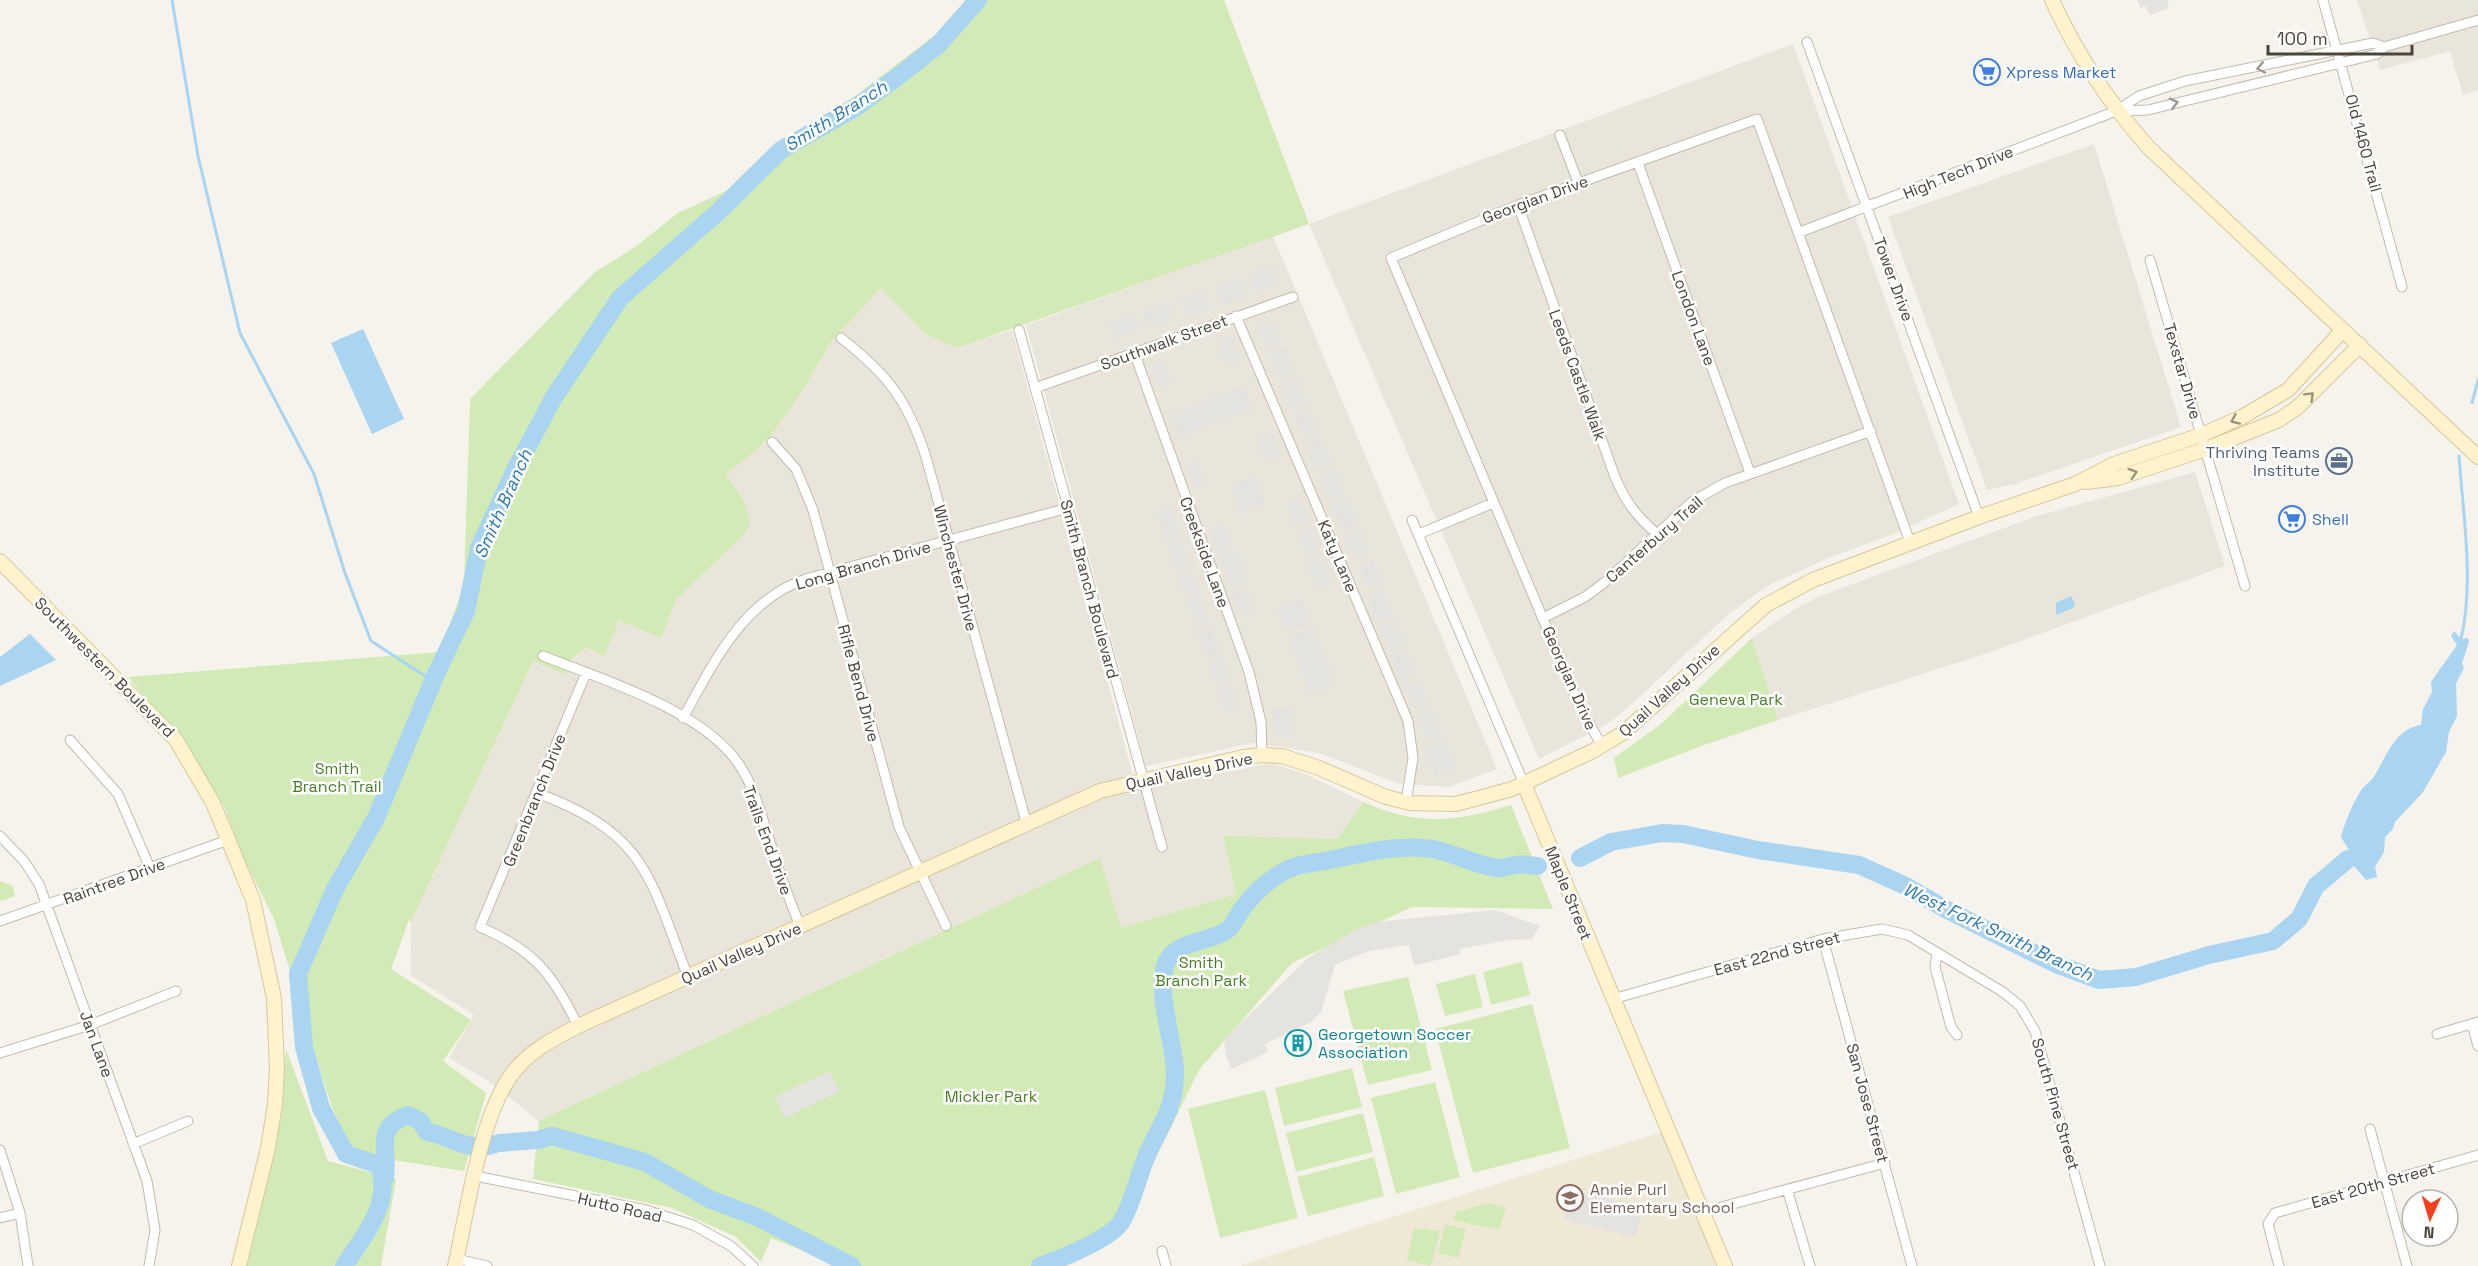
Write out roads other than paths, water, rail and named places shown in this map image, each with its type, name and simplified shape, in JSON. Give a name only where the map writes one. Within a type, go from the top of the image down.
[{"type":"street","points":[[2052,0],[2080,55],[2116,111],[2149,148],[2478,457]]},
{"type":"street","name":"Old 1460 Trail","points":[[2323,0],[2402,287]]},
{"type":"street","points":[[2384,47],[2478,20]]},
{"type":"street","name":"Tower Drive","points":[[1807,42],[1978,517]]},
{"type":"street","name":"High Tech Drive","points":[[1800,232],[2116,111],[2139,96],[2185,81],[2373,44],[2384,47],[2377,54],[2148,110],[2116,111]]},
{"type":"street","name":"Georgian Drive","points":[[1602,746],[1580,707],[1391,258],[1578,182],[1638,163],[1757,119],[1911,542]]},
{"type":"street","points":[[1560,135],[1578,182]]},
{"type":"street","name":"London Lane","points":[[1638,163],[1750,473]]},
{"type":"street","name":"Leeds Castle Walk","points":[[1518,205],[1623,497],[1637,516],[1657,534]]},
{"type":"street","name":"Texstar Drive","points":[[2150,260],[2245,586]]},
{"type":"street","name":"Southwalk Street","points":[[1035,388],[1293,297]]},
{"type":"street","name":"Katy Lane","points":[[1236,316],[1408,722],[1413,741],[1413,758],[1406,802]]},
{"type":"street","name":"Smith Branch Boulevard","points":[[1019,330],[1161,847]]},
{"type":"street","name":"Quail Valley Drive","points":[[2204,442],[2274,400],[2318,360],[2343,330]]},
{"type":"street","name":"Winchester Drive","points":[[841,338],[879,370],[911,414],[926,457],[1026,825]]},
{"type":"street","name":"Quail Valley Drive","points":[[456,1263],[475,1176],[497,1099],[512,1073],[538,1047],[578,1026],[1100,791],[1142,780],[1243,757],[1262,755],[1282,756],[1319,768],[1406,802],[1456,804],[1478,800],[1524,784],[1602,746],[1623,733],[1766,604],[1813,580],[1978,517],[2075,484],[2114,464],[2204,442],[2288,414],[2360,345]]},
{"type":"street","name":"Creekside Lane","points":[[1134,352],[1249,672],[1261,722],[1262,755]]},
{"type":"street","name":"Canterbury Trail","points":[[1543,618],[1585,597],[1693,501],[1725,483],[1750,473],[1871,431]]},
{"type":"street","name":"Rifle Bend Drive","points":[[772,442],[796,468],[805,487],[899,827],[946,926]]},
{"type":"street","points":[[1419,534],[1493,503]]},
{"type":"street","name":"Long Branch Drive","points":[[683,718],[734,631],[746,617],[781,589],[829,573],[1068,508]]},
{"type":"street","name":"Maple Street","points":[[1412,520],[1725,1266]]},
{"type":"street","name":"Southwestern Boulevard","points":[[0,561],[176,740],[213,803],[253,900],[262,933],[274,999],[277,1034],[275,1104],[268,1148],[239,1266]]},
{"type":"street","name":"Trails End Drive","points":[[543,656],[638,693],[708,734],[738,763],[762,812],[771,847],[800,926]]},
{"type":"street","name":"Greenbranch Drive","points":[[578,1026],[551,975],[521,947],[480,927],[586,673]]},
{"type":"street","points":[[70,740],[118,794],[150,868]]},
{"type":"street","points":[[537,793],[575,807],[594,818],[620,837],[631,849],[651,882],[688,977]]},
{"type":"street","name":"Jan Lane","points":[[0,836],[24,861],[39,884],[133,1144],[153,1207],[155,1230],[148,1266]]},
{"type":"street","name":"Raintree Drive","points":[[0,921],[228,840]]},
{"type":"street","name":"East 22nd Street","points":[[1613,999],[1823,939],[1868,929],[1895,930],[1937,954]]},
{"type":"street","name":"San Jose Street","points":[[1823,939],[1912,1266]]},
{"type":"street","points":[[1937,954],[1935,967],[1951,1028],[1957,1035]]},
{"type":"street","name":"South Pine Street","points":[[1937,954],[2003,992],[2020,1006],[2029,1018],[2035,1031],[2100,1266]]},
{"type":"street","points":[[0,1053],[90,1025],[176,991]]},
{"type":"street","points":[[2437,1034],[2475,1023],[2478,1046]]},
{"type":"street","points":[[133,1144],[188,1121]]},
{"type":"street","points":[[2370,1129],[2407,1266]]},
{"type":"street","points":[[0,1150],[20,1213],[28,1266]]},
{"type":"street","name":"East 20th Street","points":[[2279,1266],[2270,1233],[2270,1219],[2280,1211],[2478,1155]]},
{"type":"street","points":[[1703,1212],[1885,1163]]},
{"type":"street","name":"Hutto Road","points":[[475,1176],[646,1210],[693,1225],[731,1246],[753,1266]]},
{"type":"street","points":[[1787,1189],[1810,1266]]},
{"type":"street","points":[[0,1218],[20,1213]]},
{"type":"street","points":[[1162,1251],[1166,1266]]},
{"type":"street","points":[[456,1263],[487,1266]]},
{"type":"water","points":[[363,329],[404,419],[372,434],[331,343]]},
{"type":"water","points":[[2071,596],[2075,604],[2073,608],[2056,615],[2056,603]]},
{"type":"water","points":[[2454,631],[2461,639],[2468,638],[2469,642],[2462,663],[2464,668],[2456,683],[2457,716],[2449,732],[2446,752],[2423,792],[2395,822],[2393,829],[2385,837],[2384,852],[2375,867],[2377,877],[2366,880],[2348,859],[2349,850],[2341,837],[2345,825],[2362,789],[2374,777],[2398,737],[2412,727],[2421,725],[2423,709],[2432,692],[2431,682],[2457,645],[2451,636]]},
{"type":"water","points":[[30,634],[56,660],[0,686],[0,657]]},
{"type":"waterway","points":[[172,0],[198,156],[240,333],[314,474],[345,573],[371,641],[433,681]]},
{"type":"waterway","name":"Smith Branch","points":[[344,1266],[368,1231],[374,1218],[382,1193],[382,1179],[379,1165],[346,1154],[321,1108],[304,1047],[298,974],[335,889],[376,818],[436,674],[466,611],[479,548],[515,470],[554,397],[620,298],[718,212],[781,150],[855,108],[896,78],[938,45],[978,0]]},
{"type":"waterway","name":"West Fork Smith Branch","points":[[2472,403],[2478,380]]},
{"type":"waterway","name":"West Fork Smith Branch","points":[[2459,456],[2467,574],[2467,598],[2460,643]]},
{"type":"waterway","name":"West Fork Smith Branch","points":[[1580,858],[1611,842],[1662,833],[1683,834],[1758,850],[1859,865],[1906,886],[1949,911],[2056,964],[2099,980],[2136,977],[2209,955],[2273,941],[2299,919],[2316,886],[2348,859]]},
{"type":"waterway","name":"West Fork Smith Branch","points":[[1040,1266],[1084,1248],[1107,1235],[1122,1221],[1130,1205],[1145,1161],[1173,1096],[1174,1060],[1163,986],[1164,973],[1171,954],[1185,946],[1226,931],[1263,886],[1284,871],[1303,864],[1381,850],[1419,848],[1440,851],[1497,868],[1520,864],[1538,866]]},
{"type":"waterway","name":"West Fork Smith Branch","points":[[385,1178],[386,1133],[397,1120],[408,1115],[420,1121],[427,1132],[475,1146]]},
{"type":"waterway","name":"West Fork Smith Branch","points":[[489,1146],[552,1136],[645,1162],[709,1199],[757,1217],[852,1266]]},
{"type":"place","name":"Xpress Market","points":[[1987,72]]},
{"type":"place","name":"Thriving Teams Institute","points":[[2339,461]]},
{"type":"place","name":"Shell","points":[[2292,519]]},
{"type":"place","name":"Georgetown Soccer Association","points":[[1298,1043]]},
{"type":"place","name":"Annie Purl Elementary School","points":[[1570,1198]]},
{"type":"park label","name":"Geneva Park","points":[[1736,699]]},
{"type":"park label","name":"Smith Branch Trail","points":[[337,777]]},
{"type":"park label","name":"Smith Branch Park","points":[[1201,971]]},
{"type":"park label","name":"Mickler Park","points":[[991,1096]]}]
